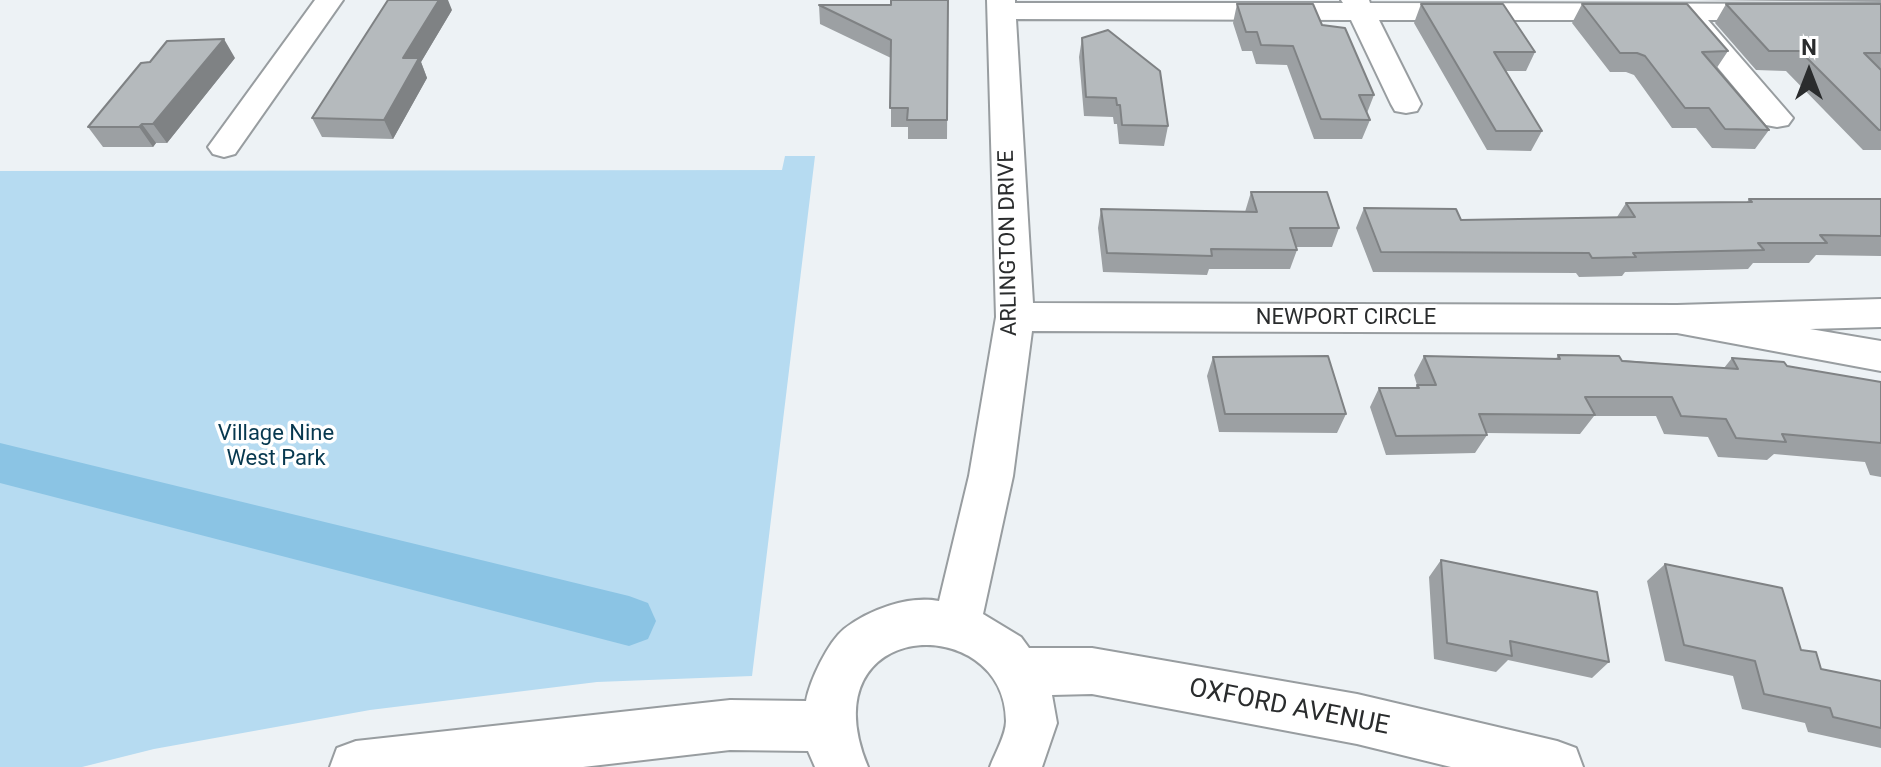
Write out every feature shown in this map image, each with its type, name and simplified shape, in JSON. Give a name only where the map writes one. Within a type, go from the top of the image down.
[{"type":"street","points":[[224,147],[329,0]]},
{"type":"street","points":[[1001,5],[1680,6],[1881,12]]},
{"type":"street","name":"ARLINGTON DRIVE","points":[[957,624],[991,476],[1015,317],[1001,5]]},
{"type":"street","points":[[1358,6],[1406,104]]},
{"type":"street","points":[[1680,6],[1777,118]]},
{"type":"street","name":"NEWPORT CIRCLE","points":[[1015,317],[1677,319],[1881,313]]},
{"type":"street","name":"NEWPORT CIRCLE","points":[[1677,319],[1881,356]]},
{"type":"street","points":[[356,767],[730,725],[835,747],[830,698],[840,672],[856,650],[877,634],[903,624],[930,620],[957,624],[981,634],[1003,650],[1019,672],[1028,698],[1030,726],[1023,754],[1016,767]]},
{"type":"street","name":"OXFORD AVENUE","points":[[1019,672],[1092,671],[1357,719],[1557,767]]},
{"type":"green space","name":"Village Nine West Park","points":[[785,156],[815,156],[752,676],[597,682],[370,710],[154,749],[82,767],[0,767],[0,171],[782,170]]},
{"type":"building","points":[[388,0],[439,0],[403,58],[419,58],[384,120],[312,118]]},
{"type":"building","points":[[891,0],[948,0],[947,120],[907,120],[908,108],[890,108],[891,40],[819,5],[891,5]]},
{"type":"building","points":[[1237,4],[1313,4],[1322,25],[1345,28],[1374,95],[1359,95],[1370,120],[1321,119],[1293,46],[1261,45],[1257,32],[1246,32]]},
{"type":"building","points":[[1421,4],[1503,4],[1535,52],[1494,52],[1542,131],[1496,131]]},
{"type":"building","points":[[1582,4],[1687,4],[1728,51],[1702,52],[1769,130],[1725,129],[1709,108],[1685,108],[1645,56],[1620,53]]},
{"type":"building","points":[[1726,4],[1881,4],[1881,53],[1864,53],[1881,70],[1881,130],[1800,51],[1769,51]]},
{"type":"building","points":[[1108,30],[1160,71],[1168,126],[1122,125],[1116,98],[1086,97],[1082,38]]},
{"type":"building","points":[[224,39],[153,124],[88,127],[141,63],[150,62],[167,41]]},
{"type":"building","points":[[1251,192],[1327,192],[1339,228],[1290,228],[1297,250],[1211,249],[1212,256],[1107,253],[1101,209],[1257,212]]},
{"type":"building","points":[[1749,199],[1881,199],[1881,236],[1820,235],[1827,243],[1758,243],[1764,250],[1633,253],[1636,257],[1592,258],[1589,253],[1381,252],[1364,208],[1456,209],[1461,220],[1635,217],[1626,203],[1752,202]]},
{"type":"building","points":[[1558,355],[1619,356],[1622,361],[1738,369],[1732,358],[1784,362],[1787,366],[1881,382],[1881,443],[1782,434],[1786,442],[1736,438],[1726,419],[1681,416],[1672,397],[1585,397],[1595,415],[1479,414],[1487,435],[1396,436],[1379,388],[1436,385],[1424,356],[1560,359]]},
{"type":"building","points":[[1328,356],[1346,414],[1225,414],[1213,357]]},
{"type":"building","points":[[1441,560],[1597,592],[1609,662],[1510,641],[1512,656],[1447,643]]},
{"type":"building","points":[[1665,564],[1782,588],[1801,650],[1816,652],[1821,669],[1881,681],[1881,728],[1833,717],[1830,708],[1764,694],[1755,661],[1684,645]]},
{"type":"waterway","points":[[0,463],[629,621]]}]
